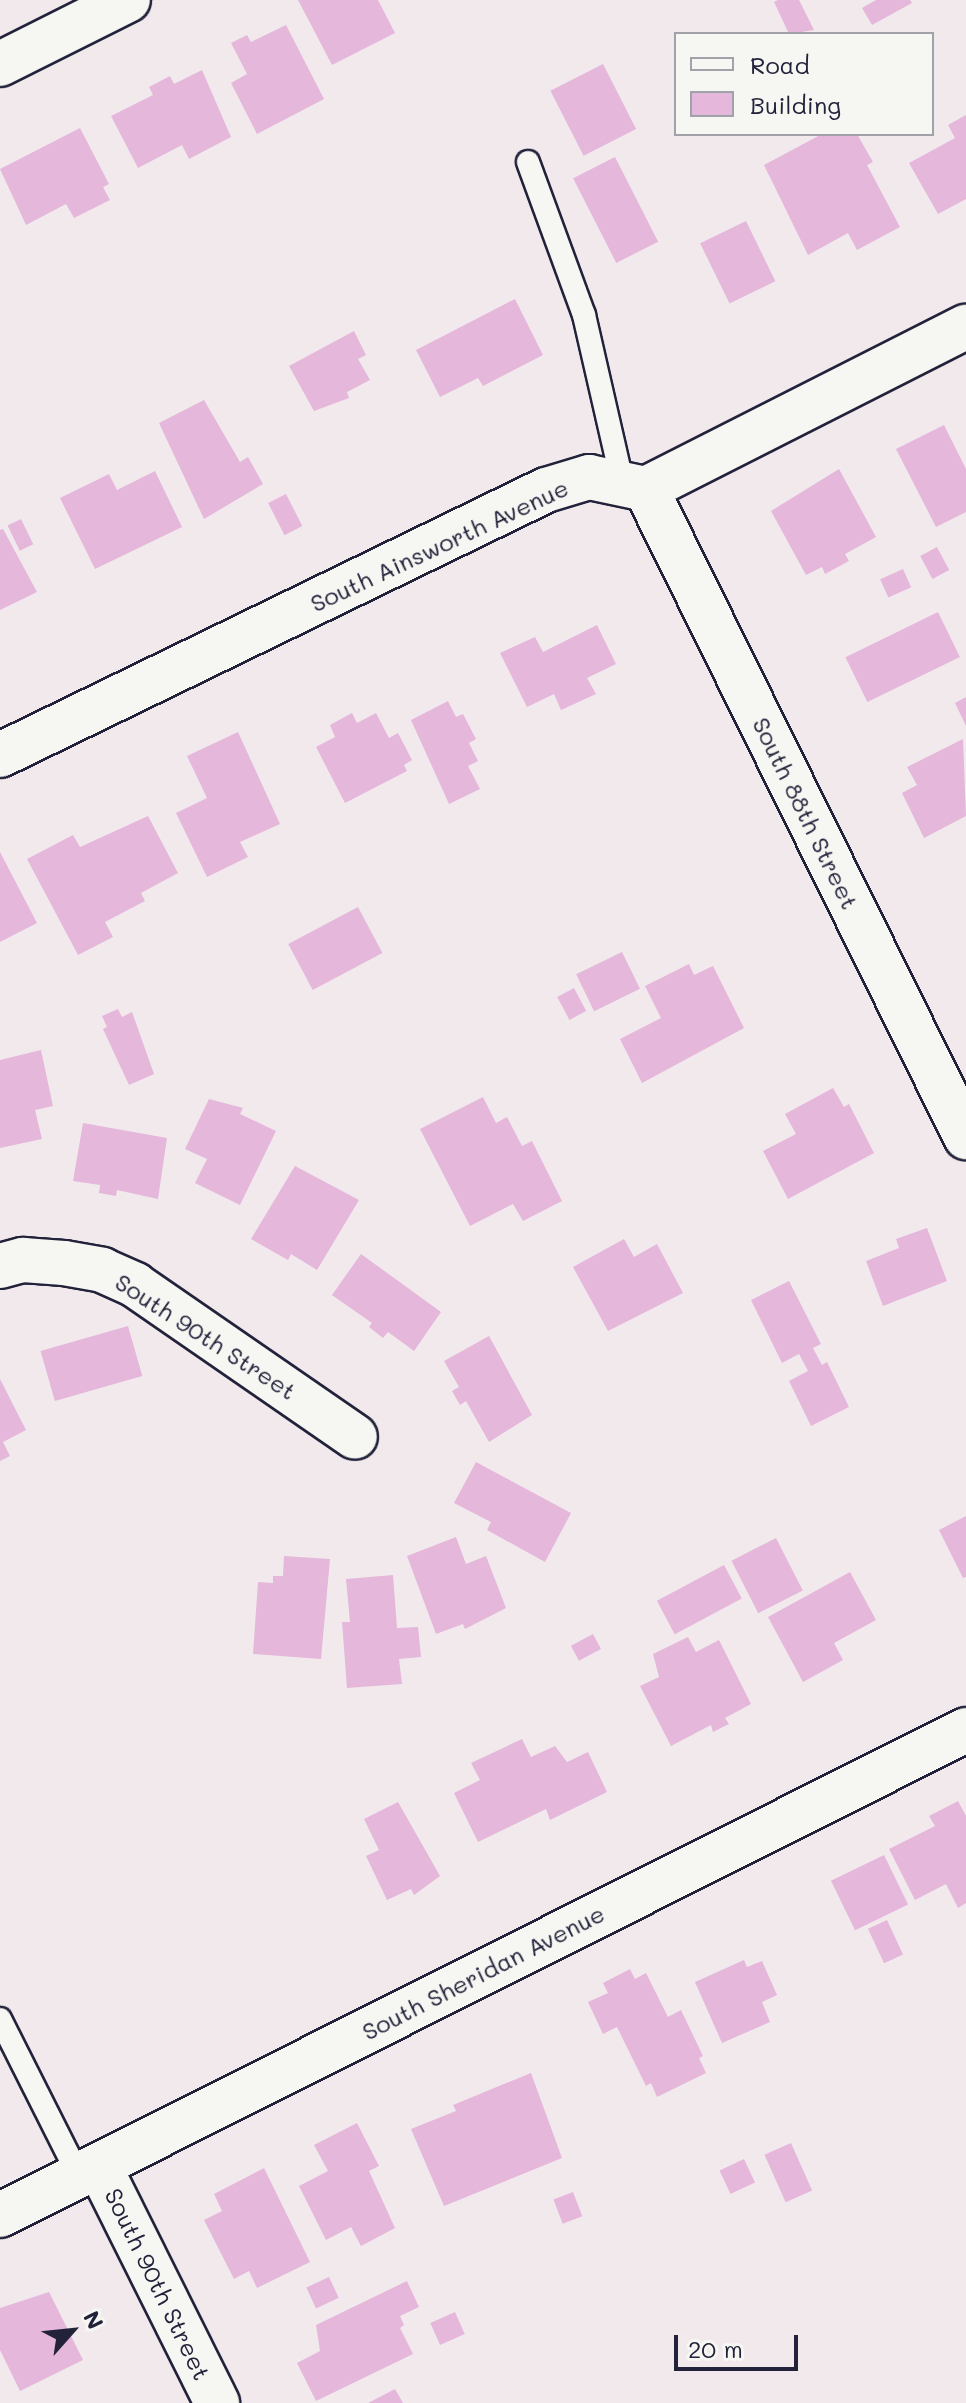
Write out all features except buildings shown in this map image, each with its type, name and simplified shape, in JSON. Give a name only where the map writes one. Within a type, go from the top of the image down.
[{"type":"street","points":[[0,64],[128,0]]},
{"type":"street","points":[[634,487],[966,327]]},
{"type":"street","name":"South Ainsworth Avenue","points":[[0,755],[546,490],[589,477],[634,487]]},
{"type":"street","name":"South 88th Street","points":[[634,487],[966,1137]]},
{"type":"street","name":"South 90th Street","points":[[0,1266],[23,1260],[64,1263],[135,1285],[355,1437]]},
{"type":"street","name":"South Sheridan Avenue","points":[[0,2215],[966,1730]]},
{"type":"street","name":"South 90th Street","points":[[89,2171],[217,2403]]},
{"type":"lane","points":[[528,162],[584,315],[634,487]]},
{"type":"lane","points":[[0,2019],[89,2171]]}]
